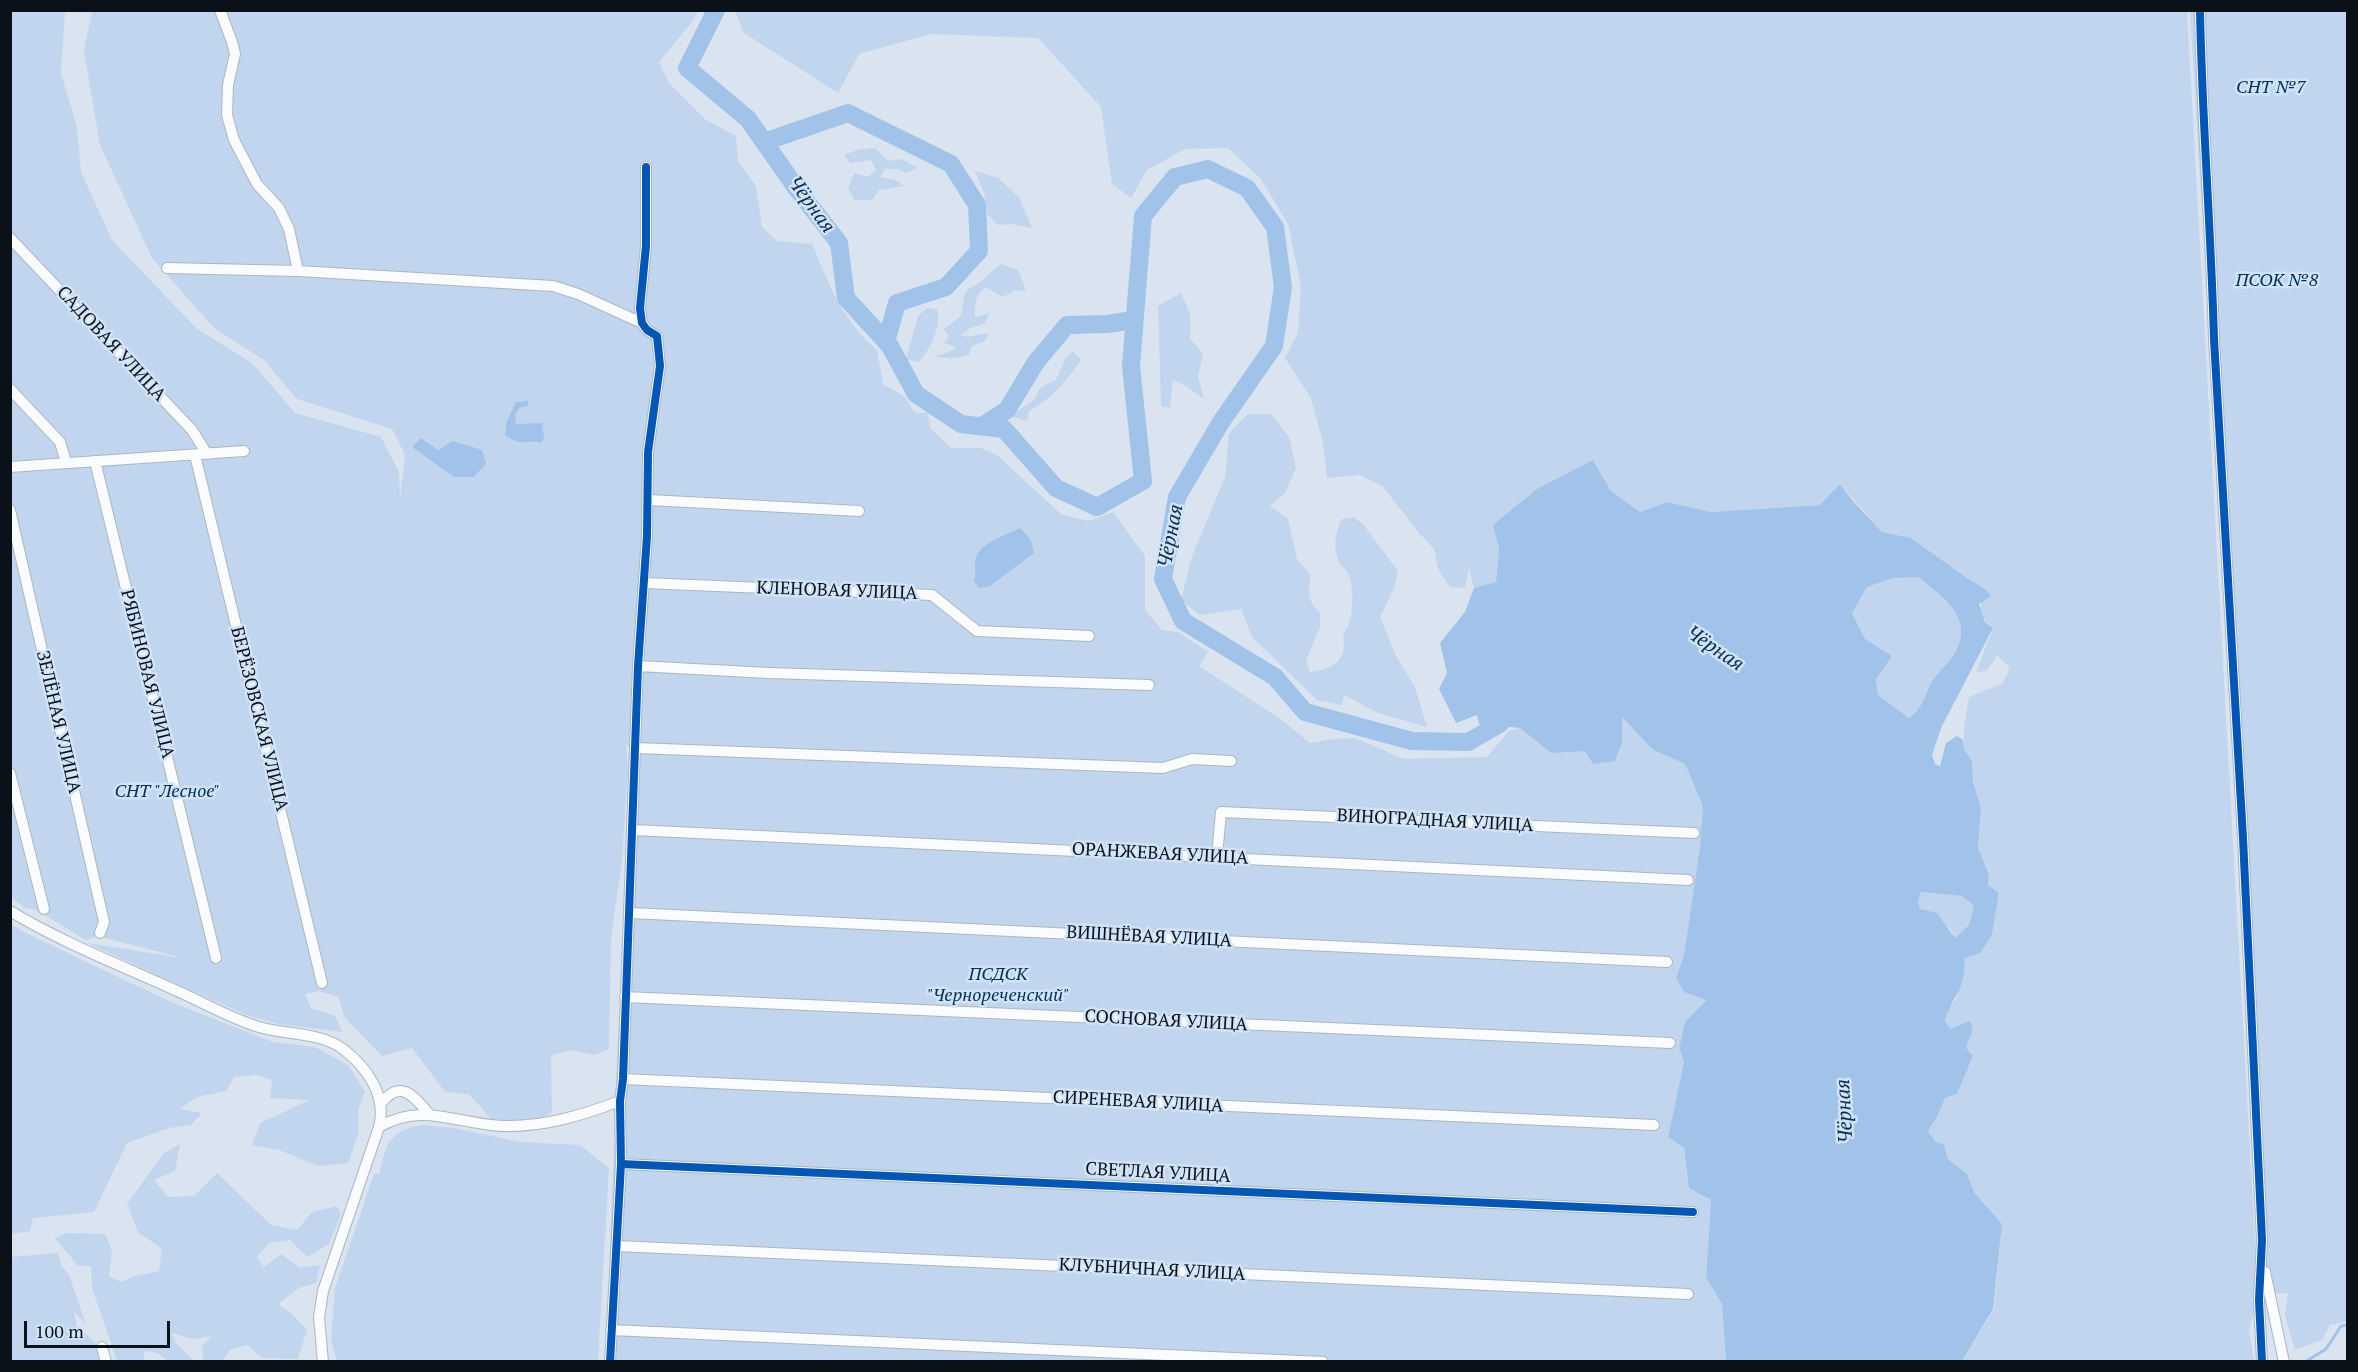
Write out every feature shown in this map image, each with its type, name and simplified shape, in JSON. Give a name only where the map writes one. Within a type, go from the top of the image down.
[{"type":"street","points":[[220,10],[235,54],[228,85],[227,115],[234,140],[257,184],[279,208],[289,229],[298,271]]},
{"type":"street","points":[[2200,10],[2205,168],[2212,256],[2215,351],[2243,838],[2262,1260],[2259,1300],[2262,1362]]},
{"type":"street","points":[[642,323],[641,290],[646,246],[646,167]]},
{"type":"street","name":"САДОВАЯ УЛИЦА","points":[[10,238],[192,430],[207,454]]},
{"type":"street","points":[[167,268],[298,271],[553,286],[578,294],[642,323],[647,330],[657,336],[660,366],[648,452],[649,500],[638,666],[630,913],[623,1079],[620,1101],[621,1164],[610,1362]]},
{"type":"street","points":[[10,388],[60,442],[66,462]]},
{"type":"street","points":[[10,467],[244,451]]},
{"type":"street","name":"БЕРЁЗОВСКАЯ УЛИЦА","points":[[195,455],[322,983]]},
{"type":"street","name":"РЯБИНОВАЯ УЛИЦА","points":[[95,461],[216,957]]},
{"type":"street","points":[[649,500],[859,511]]},
{"type":"street","name":"ЗЕЛЁНАЯ УЛИЦА","points":[[10,510],[104,922],[100,933]]},
{"type":"street","name":"КЛЕНОВАЯ УЛИЦА","points":[[644,583],[932,595],[977,631],[1089,636]]},
{"type":"street","points":[[638,666],[781,673],[1149,684]]},
{"type":"street","points":[[636,748],[1163,768],[1192,759],[1231,761]]},
{"type":"street","points":[[10,773],[44,909]]},
{"type":"street","name":"ВИНОГРАДНАЯ УЛИЦА","points":[[1217,856],[1221,812],[1694,833]]},
{"type":"street","name":"ОРАНЖЕВАЯ УЛИЦА","points":[[633,830],[1688,880]]},
{"type":"street","points":[[10,911],[48,934],[258,1027],[325,1039],[357,1061],[373,1084],[382,1102],[383,1114],[323,1291],[319,1317],[323,1362]]},
{"type":"street","name":"ВИШНЁВАЯ УЛИЦА","points":[[630,913],[1667,962]]},
{"type":"street","name":"СОСНОВАЯ УЛИЦА","points":[[626,997],[1670,1043]]},
{"type":"street","name":"СИРЕНЕВАЯ УЛИЦА","points":[[623,1079],[1653,1125]]},
{"type":"street","points":[[382,1102],[389,1093],[397,1090],[405,1091],[430,1115]]},
{"type":"street","points":[[380,1126],[407,1114],[430,1115],[502,1126],[524,1126],[582,1115],[620,1101]]},
{"type":"street","name":"СВЕТЛАЯ УЛИЦА","points":[[621,1164],[1693,1212]]},
{"type":"street","name":"КЛУБНИЧНАЯ УЛИЦА","points":[[617,1246],[1688,1294]]},
{"type":"street","points":[[2262,1260],[2284,1357]]},
{"type":"street","points":[[611,1330],[1323,1362]]},
{"type":"street","points":[[102,1347],[106,1362]]},
{"type":"green space","name":"ПСДСК \"Чернореченский\"","points":[[10,11],[65,11],[61,73],[77,127],[81,172],[112,240],[197,329],[252,363],[295,413],[381,437],[399,472],[400,498],[405,455],[392,429],[297,399],[264,360],[215,329],[152,258],[100,145],[84,51],[92,11],[698,11],[659,62],[669,83],[706,120],[736,136],[738,161],[756,186],[762,227],[777,241],[812,244],[846,315],[865,340],[877,350],[883,384],[905,397],[915,413],[928,413],[930,428],[951,448],[981,448],[998,456],[1062,515],[1089,521],[1113,512],[1145,556],[1145,610],[1162,630],[1178,632],[1208,652],[1199,666],[1282,720],[1310,743],[1355,738],[1404,759],[1487,757],[1509,731],[1520,728],[1551,753],[1622,742],[1621,716],[1653,750],[1685,764],[1703,806],[1701,848],[1684,955],[1676,978],[1706,999],[1685,1022],[1679,1048],[1684,1062],[1668,1137],[1684,1148],[1689,1188],[1711,1200],[1706,1277],[1722,1304],[1726,1361],[606,1361],[617,1057],[633,750],[626,744],[628,770],[622,860],[611,937],[609,1049],[595,1055],[572,1050],[551,1055],[552,1112],[539,1120],[493,1121],[469,1094],[445,1092],[412,1048],[382,1056],[345,1018],[338,997],[319,991],[305,994],[311,1008],[335,1016],[343,1032],[278,1024],[246,1015],[87,943],[183,958],[97,936],[86,940],[36,910],[25,908],[11,897]]},
{"type":"green space","points":[[735,11],[2187,11],[2258,1295],[2249,1331],[2254,1361],[1962,1361],[1994,1309],[2002,1224],[1974,1192],[1967,1174],[1948,1159],[1944,1144],[1936,1142],[1928,1131],[1945,1098],[1957,1094],[1973,1057],[1967,1047],[1972,1031],[1970,1021],[1950,1030],[1945,1021],[1949,1008],[1956,999],[1964,957],[1992,935],[1999,894],[1988,885],[1989,875],[1978,849],[1981,808],[1973,782],[1972,761],[1964,749],[1964,728],[1969,697],[2002,684],[2010,668],[1997,655],[1987,671],[1976,672],[1993,628],[1982,615],[1985,589],[1911,538],[1882,532],[1840,484],[1820,505],[1711,512],[1667,502],[1640,512],[1610,490],[1499,548],[1496,582],[1474,588],[1469,568],[1465,588],[1450,587],[1438,569],[1434,549],[1382,486],[1360,475],[1327,478],[1323,442],[1311,398],[1285,358],[1298,333],[1301,285],[1288,224],[1261,179],[1228,148],[1185,149],[1147,170],[1131,198],[1112,184],[1101,107],[1038,38],[931,34],[859,54],[838,93],[744,33]]},
{"type":"green space","name":"ПСОК №8","points":[[2190,11],[2347,11],[2348,1321],[2330,1325],[2322,1340],[2295,1350],[2285,1315],[2288,1293],[2266,1294],[2242,944],[2234,745]]},
{"type":"green space","points":[[875,148],[888,161],[902,159],[917,168],[906,173],[898,169],[885,169],[880,177],[896,180],[904,186],[879,190],[872,200],[855,200],[848,188],[854,173],[868,177],[876,170],[871,160],[850,163],[844,155],[860,149]]},
{"type":"green space","points":[[975,171],[998,178],[1019,197],[1032,228],[1011,224],[998,225],[988,215],[984,193]]},
{"type":"green space","points":[[1001,264],[1018,270],[1026,290],[1014,291],[1003,297],[986,287],[977,297],[975,308],[975,317],[990,313],[985,323],[960,335],[967,337],[989,333],[985,341],[972,346],[969,355],[952,358],[934,356],[949,352],[956,347],[944,343],[949,336],[944,329],[961,316],[964,296],[968,289],[978,284]]},
{"type":"green space","points":[[1181,293],[1190,314],[1190,339],[1203,354],[1198,376],[1204,399],[1173,380],[1170,408],[1161,406],[1158,306]]},
{"type":"green space","points":[[927,308],[937,309],[938,323],[934,337],[919,362],[906,359],[918,316]]},
{"type":"green space","points":[[1073,351],[1081,360],[1058,389],[1029,411],[1027,421],[1010,416],[1033,400],[1041,387],[1056,380],[1065,359]]},
{"type":"green space","points":[[1248,414],[1271,414],[1289,437],[1296,468],[1285,493],[1270,506],[1288,519],[1297,559],[1311,575],[1310,596],[1320,613],[1320,627],[1306,661],[1310,672],[1332,666],[1341,657],[1343,650],[1343,634],[1351,615],[1352,589],[1348,574],[1338,560],[1336,539],[1342,519],[1353,517],[1363,524],[1398,571],[1394,588],[1380,617],[1396,656],[1415,687],[1427,727],[1378,713],[1344,695],[1342,705],[1317,700],[1252,637],[1241,609],[1200,615],[1181,600],[1192,556],[1225,477],[1229,433]]},
{"type":"green space","points":[[1918,577],[1952,608],[1961,627],[1960,639],[1954,655],[1933,680],[1918,710],[1909,718],[1878,695],[1876,680],[1892,656],[1865,639],[1852,613],[1867,587],[1893,578]]},
{"type":"green space","points":[[1921,892],[1963,896],[1974,906],[1969,925],[1955,938],[1950,928],[1920,909],[1918,902]]},
{"type":"green space","points":[[10,924],[171,1002],[273,1042],[315,1047],[348,1065],[365,1092],[358,1110],[358,1135],[348,1163],[319,1166],[279,1150],[252,1145],[260,1123],[310,1100],[270,1098],[272,1080],[258,1075],[234,1077],[226,1091],[197,1097],[180,1109],[202,1113],[191,1125],[169,1128],[127,1143],[94,1212],[33,1218],[30,1231],[11,1234]]},
{"type":"green space","points":[[422,1125],[454,1128],[520,1142],[580,1145],[609,1168],[598,1361],[337,1361],[331,1340],[335,1288],[374,1174],[379,1174],[387,1146],[395,1135]]},
{"type":"green space","points":[[180,1144],[175,1171],[154,1180],[168,1197],[194,1196],[217,1173],[271,1225],[297,1230],[312,1212],[337,1206],[341,1214],[329,1244],[307,1257],[290,1240],[269,1243],[257,1257],[264,1267],[281,1254],[300,1268],[320,1265],[316,1283],[299,1288],[278,1304],[293,1315],[307,1330],[298,1359],[262,1358],[247,1345],[230,1350],[222,1361],[203,1361],[202,1346],[212,1336],[193,1339],[172,1333],[175,1342],[194,1361],[169,1361],[157,1353],[145,1351],[143,1361],[117,1361],[92,1288],[91,1266],[78,1266],[55,1238],[66,1233],[105,1234],[112,1250],[109,1276],[121,1282],[135,1276],[159,1271],[162,1249],[138,1232],[127,1204],[163,1154]]},
{"type":"green space","points":[[58,1253],[61,1265],[69,1275],[86,1324],[74,1312],[77,1327],[95,1342],[101,1361],[11,1362],[11,1257]]},
{"type":"water","points":[[528,401],[528,406],[519,408],[515,416],[516,424],[542,423],[544,439],[541,443],[521,442],[505,435],[507,421],[516,402]]},
{"type":"water","points":[[421,438],[438,450],[453,441],[482,450],[486,464],[473,477],[454,477],[412,447]]},
{"type":"water","points":[[1593,460],[1610,490],[1640,512],[1667,502],[1711,512],[1820,505],[1840,484],[1882,532],[1911,538],[1985,589],[1991,596],[1979,604],[1985,622],[1993,628],[1941,728],[1932,755],[1935,764],[1940,766],[1946,743],[1957,736],[1963,740],[1964,749],[1972,761],[1973,782],[1981,808],[1978,848],[1989,875],[1988,885],[1999,893],[1992,935],[1980,953],[1964,958],[1961,985],[1945,1021],[1950,1029],[1970,1021],[1972,1031],[1967,1049],[1973,1056],[1957,1094],[1945,1098],[1928,1131],[1936,1142],[1944,1144],[1948,1159],[1967,1174],[1974,1192],[2002,1224],[1993,1309],[1962,1361],[1726,1361],[1722,1304],[1706,1277],[1711,1200],[1689,1188],[1684,1148],[1668,1137],[1684,1062],[1679,1048],[1685,1022],[1706,1000],[1684,992],[1676,978],[1684,955],[1700,848],[1703,806],[1685,764],[1653,750],[1622,717],[1622,742],[1615,761],[1593,764],[1585,751],[1551,753],[1520,728],[1479,724],[1477,715],[1456,723],[1439,689],[1447,673],[1440,643],[1465,612],[1474,588],[1496,582],[1499,548],[1493,525],[1537,489]],"holes":[[[1918,577],[1952,608],[1961,627],[1960,639],[1954,655],[1933,680],[1921,705],[1909,718],[1878,695],[1876,680],[1892,656],[1865,639],[1852,613],[1867,587],[1893,578]],[[1921,892],[1962,896],[1974,906],[1969,925],[1955,938],[1937,913],[1920,909],[1918,902]]]},
{"type":"water","points":[[1020,528],[1031,540],[1034,553],[990,586],[979,588],[974,581],[975,562],[980,550]]},
{"type":"waterway","name":"Чёрная","points":[[716,10],[687,68],[748,119],[797,189],[839,243],[846,298],[890,346],[916,394],[961,424],[1004,429],[1056,488],[1097,507],[1143,481],[1131,366],[1143,216],[1175,177],[1208,169],[1247,188],[1275,227],[1283,287],[1274,346],[1221,422],[1177,497],[1163,579],[1183,621],[1275,677],[1305,712],[1412,741],[1468,742],[1498,725],[1515,710]]},
{"type":"waterway","points":[[764,142],[848,113],[951,164],[977,205],[979,251],[946,287],[897,303],[886,342]]},
{"type":"waterway","points":[[982,426],[1007,410],[1036,362],[1067,325],[1107,324],[1134,320]]},
{"type":"waterway","points":[[2305,1362],[2326,1349],[2341,1326],[2348,1325]]},
{"type":"cycle path","points":[[2200,10],[2214,339],[2243,838],[2262,1240],[2259,1300],[2262,1362]]},
{"type":"cycle path","points":[[610,1362],[621,1164],[620,1101],[623,1079],[638,666],[647,536],[648,452],[660,366],[657,336],[647,330],[642,323],[640,308],[646,246],[646,167]]},
{"type":"cycle path","points":[[621,1164],[1693,1212]]},
{"type":"park label","name":"СНТ №7","points":[[2271,88]]},
{"type":"park label","name":"СНТ \"Лесное\"","points":[[167,792]]}]
